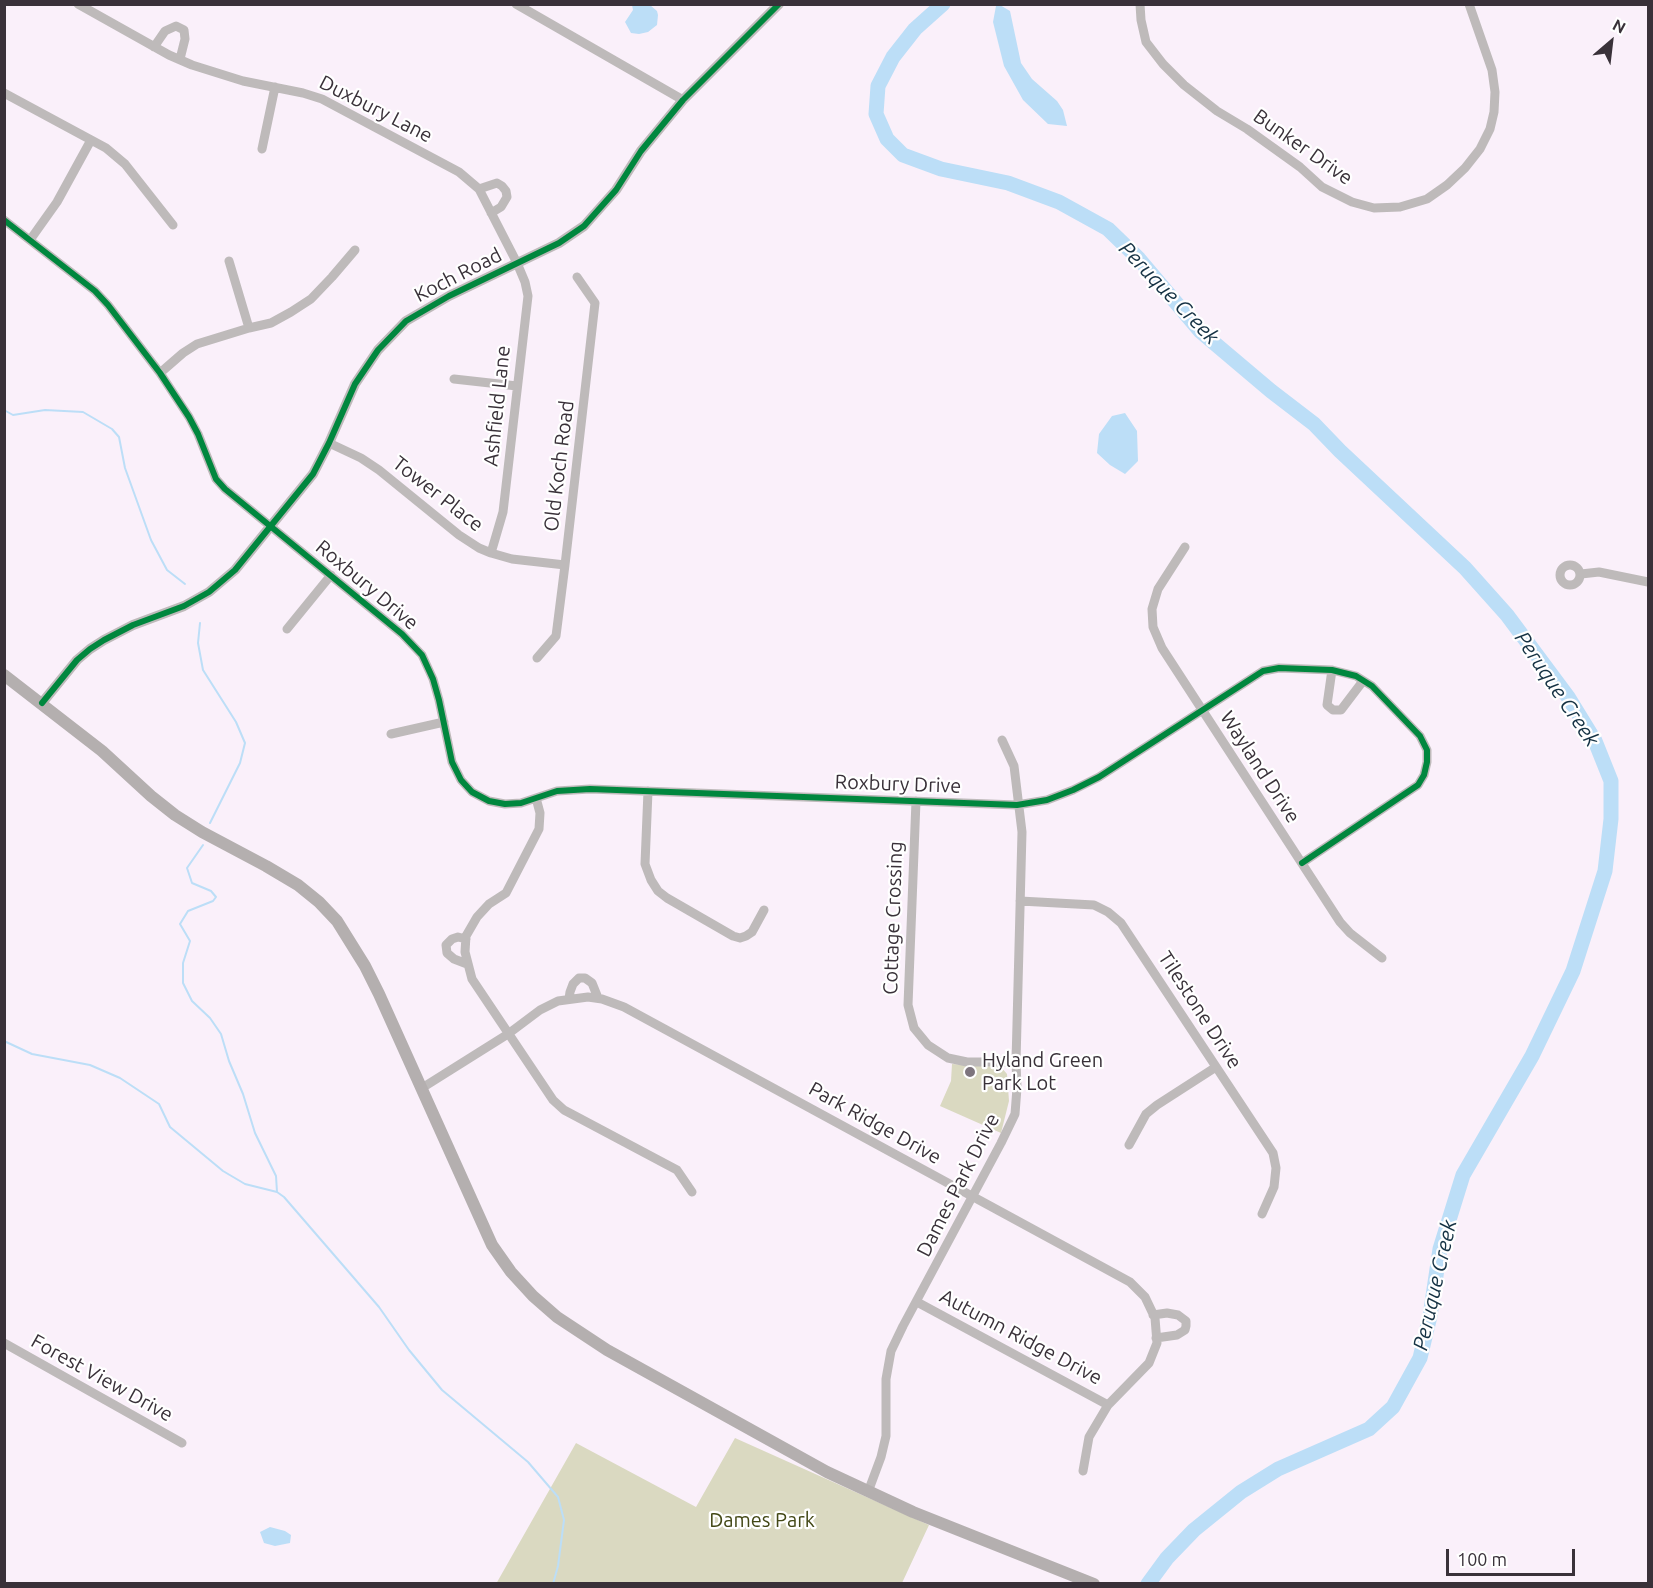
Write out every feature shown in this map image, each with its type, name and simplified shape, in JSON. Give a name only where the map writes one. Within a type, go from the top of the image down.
[{"type":"main road","points":[[4,675],[102,751],[175,815],[298,885],[337,921],[365,966],[492,1245],[511,1272],[557,1317],[591,1340],[827,1472],[922,1516],[1092,1583]]},
{"type":"street","name":"Duxbury Lane","points":[[78,4],[154,47],[192,65],[243,81],[322,99],[459,172],[479,189],[517,263]]},
{"type":"street","points":[[516,4],[683,100]]},
{"type":"street","name":"Koch Road","points":[[42,704],[77,660],[104,640],[133,625],[184,606],[210,592],[235,570],[313,474],[330,443],[354,384],[378,350],[406,321],[449,296],[559,243],[584,226],[616,190],[641,151],[683,100],[779,4]]},
{"type":"street","name":"Bunker Drive","points":[[1140,4],[1146,42],[1162,64],[1184,85],[1300,167],[1322,187],[1352,202],[1374,208],[1400,207],[1427,199],[1448,185],[1466,168],[1480,149],[1490,129],[1495,92],[1492,70],[1469,4]]},
{"type":"street","points":[[154,47],[165,30],[176,26],[184,30],[185,39],[180,59]]},
{"type":"street","points":[[262,149],[275,87]]},
{"type":"street","points":[[4,93],[106,148],[126,164],[173,225]]},
{"type":"street","points":[[30,240],[57,202],[91,140]]},
{"type":"street","points":[[479,189],[497,183],[507,191],[507,197],[501,207],[491,213]]},
{"type":"street","name":"Roxbury Drive","points":[[4,220],[95,291],[108,305],[160,373],[198,434],[216,479],[225,489],[402,634],[422,655],[433,679],[452,762],[461,780],[472,792],[489,801],[504,804],[521,803],[557,791],[590,789],[1017,805],[1047,800],[1099,777],[1263,671],[1280,668],[1332,670],[1356,675],[1372,686],[1420,736],[1426,750],[1427,762],[1424,775],[1418,785],[1302,863]]},
{"type":"street","points":[[160,373],[197,344],[271,323],[311,299],[355,250]]},
{"type":"street","points":[[229,261],[249,328]]},
{"type":"street","name":"Ashfield Lane","points":[[491,553],[503,512],[528,296],[517,263]]},
{"type":"street","name":"Old Koch Road","points":[[537,658],[556,636],[596,303],[577,277]]},
{"type":"street","points":[[454,379],[517,386]]},
{"type":"street","name":"Tower Place","points":[[330,443],[361,458],[379,470],[459,535],[479,548],[512,559],[565,566]]},
{"type":"street","name":"Wayland Drive","points":[[1185,547],[1157,591],[1152,609],[1153,627],[1161,648],[1340,922],[1350,933],[1382,958]]},
{"type":"street","points":[[1581,574],[1599,572],[1648,582]]},
{"type":"street","points":[[287,629],[331,575]]},
{"type":"street","points":[[1332,670],[1327,705],[1333,710],[1341,710],[1363,681]]},
{"type":"street","points":[[392,735],[444,723]]},
{"type":"street","name":"Dames Park Drive","points":[[868,1492],[886,1436],[886,1379],[891,1351],[1015,1114],[1022,832],[1014,766],[1002,740]]},
{"type":"street","points":[[648,791],[645,864],[658,891],[740,938],[752,932],[764,910]]},
{"type":"street","points":[[536,798],[540,813],[539,829],[506,893],[489,904],[477,917],[466,939],[465,952],[472,979],[553,1100],[564,1110],[676,1170],[692,1192]]},
{"type":"street","name":"Cottage Crossing","points":[[916,801],[908,1005],[914,1028],[928,1045],[948,1058],[967,1062],[1016,1062]]},
{"type":"street","name":"Tilestone Drive","points":[[1020,901],[1094,905],[1108,912],[1121,923],[1273,1153],[1276,1168],[1274,1187],[1262,1214]]},
{"type":"street","points":[[466,939],[458,936],[446,945],[447,953],[454,959],[467,963]]},
{"type":"street","name":"Park Ridge Drive","points":[[569,999],[573,984],[579,978],[585,978],[592,983],[598,998]]},
{"type":"street","name":"Park Ridge Drive","points":[[422,1088],[508,1034],[540,1010],[558,1001],[598,998],[624,1007],[1130,1282],[1145,1297],[1153,1314],[1157,1342],[1149,1363],[1108,1405],[1089,1437],[1083,1471]]},
{"type":"street","points":[[1129,1145],[1146,1114],[1216,1067]]},
{"type":"street","name":"Autumn Ridge Drive","points":[[917,1302],[1108,1405]]},
{"type":"street","points":[[1153,1314],[1178,1315],[1186,1321],[1185,1330],[1177,1335],[1156,1338]]},
{"type":"street","name":"Forest View Drive","points":[[4,1343],[182,1443]]},
{"type":"green space","points":[[952,1064],[1001,1067],[1007,1074],[1009,1101],[1001,1133],[940,1106],[951,1081]]},
{"type":"green space","name":"Dames Park","points":[[735,1438],[929,1525],[902,1583],[496,1584],[576,1443],[696,1507]]},
{"type":"water","points":[[632,5],[650,5],[657,11],[657,25],[648,32],[631,33],[625,22],[633,10]]},
{"type":"water","points":[[1000,5],[1010,11],[1021,63],[1032,79],[1057,101],[1063,110],[1067,126],[1048,124],[1023,100],[1004,66],[993,22],[996,6]]},
{"type":"water","points":[[1125,413],[1137,431],[1138,461],[1125,474],[1110,465],[1097,453],[1099,434],[1112,416]]},
{"type":"water","points":[[270,1527],[291,1535],[290,1543],[275,1546],[264,1543],[260,1532]]},
{"type":"waterway","name":"Peruque Creek","points":[[943,4],[915,29],[893,57],[878,86],[876,114],[887,139],[903,155],[941,169],[1008,183],[1059,202],[1108,229],[1139,259],[1200,331],[1314,424],[1465,568],[1507,615],[1568,697],[1595,741],[1611,781],[1611,819],[1605,871],[1573,971],[1532,1056],[1463,1175],[1440,1249],[1430,1316],[1420,1358],[1393,1407],[1369,1429],[1278,1469],[1241,1492],[1194,1530],[1167,1558],[1148,1584]]},
{"type":"waterway","points":[[4,410],[13,415],[45,410],[83,412],[112,429],[119,437],[125,468],[151,540],[167,570],[185,584]]},
{"type":"waterway","points":[[200,623],[198,643],[203,670],[236,722],[245,743],[240,763],[210,823]]},
{"type":"waterway","points":[[203,845],[187,868],[192,883],[211,891],[216,897],[213,901],[188,911],[180,924],[190,941],[183,963],[183,983],[192,1001],[210,1018],[221,1034],[255,1133],[276,1176],[277,1192]]},
{"type":"waterway","points":[[4,1041],[32,1054],[90,1065],[120,1078],[159,1104],[170,1127],[223,1171],[245,1184],[277,1192],[284,1197],[379,1307],[409,1350],[442,1390],[528,1462],[558,1497],[564,1520],[558,1566],[553,1584]]},
{"type":"cycle path","points":[[42,703],[77,660],[90,649],[133,625],[184,606],[209,592],[235,570],[313,474],[355,384],[378,350],[406,321],[449,296],[559,243],[584,226],[616,190],[641,151],[683,100],[779,4]]},
{"type":"cycle path","points":[[4,220],[95,291],[108,305],[160,373],[189,417],[216,479],[225,489],[402,634],[422,655],[433,679],[439,700],[452,762],[461,780],[472,792],[489,801],[505,804],[521,803],[557,791],[590,789],[1017,805],[1047,800],[1099,777],[1263,671],[1279,668],[1332,670],[1356,676],[1372,686],[1420,736],[1427,750],[1427,762],[1424,775],[1418,785],[1302,863]]},
{"type":"place","name":"Hyland Green Park Lot","points":[[970,1072]]}]
